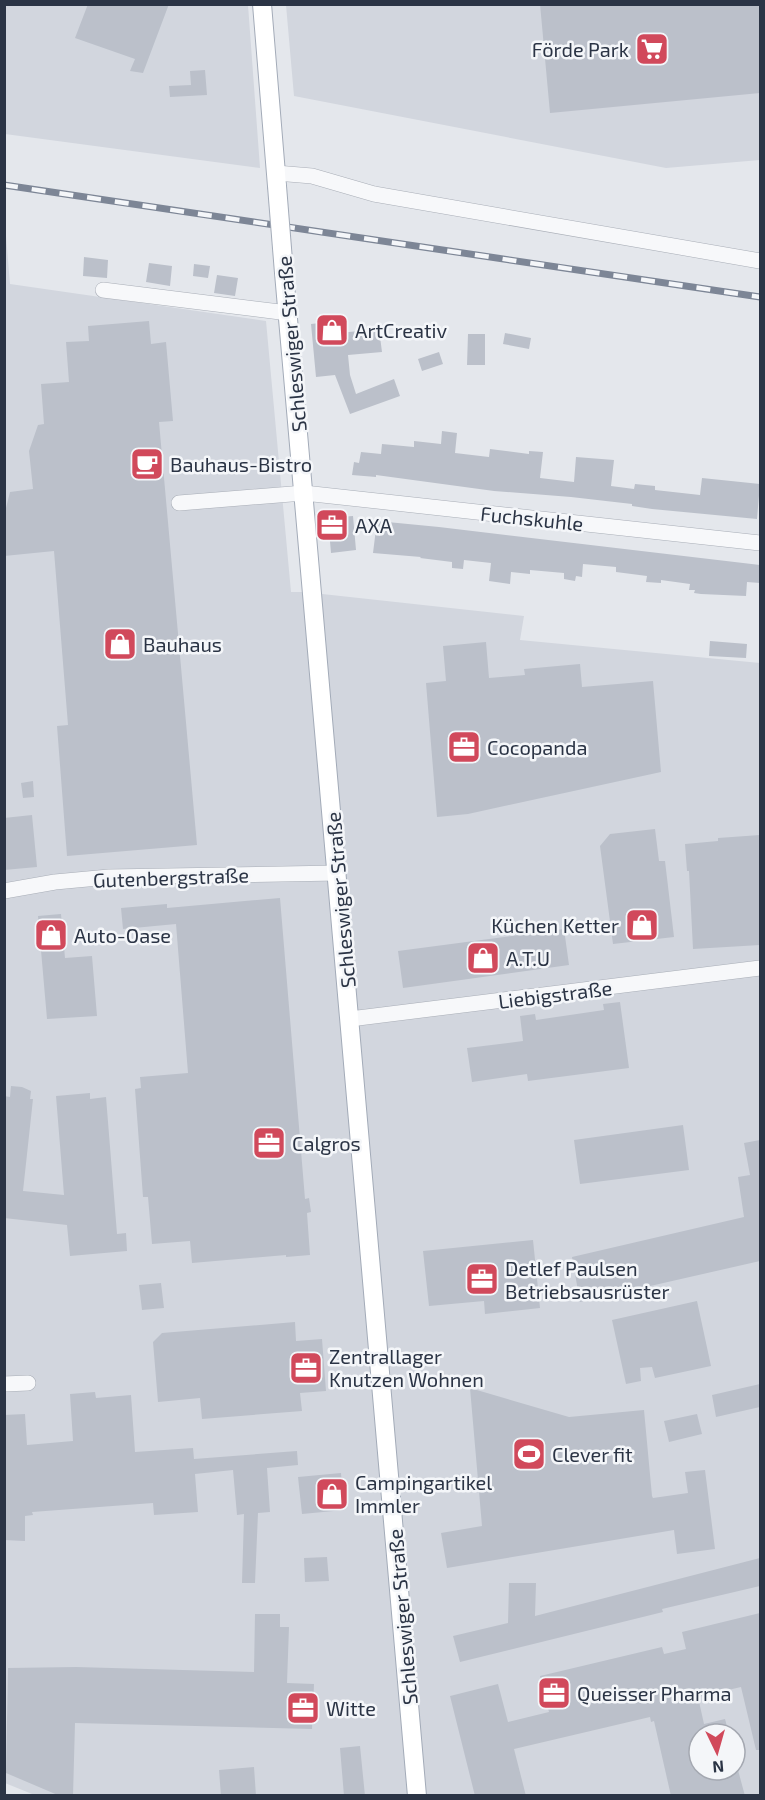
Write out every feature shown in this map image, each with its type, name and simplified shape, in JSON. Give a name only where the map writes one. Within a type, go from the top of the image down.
[{"type":"main road","name":"Schleswiger Straße","points":[[262,4],[417,1796]]},
{"type":"street","points":[[276,180],[312,176],[374,194],[760,261]]},
{"type":"street","points":[[103,290],[288,313]]},
{"type":"street","name":"Fuchskuhle","points":[[178,503],[304,493],[760,543]]},
{"type":"street","name":"Gutenbergstraße","points":[[4,891],[55,882],[110,877],[338,873]]},
{"type":"street","name":"Liebigstraße","points":[[350,1019],[760,968]]},
{"type":"street","points":[[4,1384],[28,1383]]},
{"type":"shaded area","points":[[5,5],[248,5],[260,168],[5,134]]},
{"type":"shaded area","points":[[286,5],[760,5],[760,160],[666,168],[294,96]]},
{"type":"shaded area","points":[[4,212],[10,284],[266,321],[291,592],[524,616],[520,640],[760,663],[760,1795],[37,1796],[5,1783]]},
{"type":"building","points":[[88,4],[169,4],[143,73],[130,71],[135,59],[75,38]]},
{"type":"building","name":"Förde Park","points":[[540,4],[760,4],[760,93],[550,113]]},
{"type":"building","points":[[205,70],[207,95],[170,97],[169,86],[191,85],[190,71]]},
{"type":"building","points":[[84,257],[108,260],[107,278],[83,276]]},
{"type":"building","points":[[149,263],[172,266],[170,286],[146,282]]},
{"type":"building","points":[[194,264],[210,266],[208,278],[193,276]]},
{"type":"building","points":[[217,275],[238,278],[235,296],[214,293]]},
{"type":"building","name":"Bauhaus","points":[[149,321],[151,344],[166,342],[173,421],[159,422],[197,845],[67,856],[57,726],[68,725],[54,551],[4,556],[4,516],[10,492],[33,489],[29,451],[38,425],[44,424],[41,384],[69,382],[66,342],[89,341],[88,326]]},
{"type":"building","points":[[338,321],[339,333],[379,329],[382,352],[348,355],[350,375],[356,394],[394,379],[400,396],[350,414],[335,375],[316,377],[311,324]]},
{"type":"building","points":[[505,333],[531,338],[529,349],[503,344]]},
{"type":"building","points":[[468,334],[485,334],[485,365],[467,365]]},
{"type":"building","points":[[439,352],[443,364],[422,371],[418,359]]},
{"type":"building","points":[[442,431],[457,433],[455,453],[489,457],[490,449],[529,454],[529,451],[543,452],[540,478],[574,482],[576,457],[614,460],[611,486],[634,489],[635,484],[655,486],[655,490],[700,495],[702,478],[760,484],[757,519],[652,509],[632,506],[632,504],[571,497],[494,491],[376,475],[376,477],[352,475],[354,462],[359,463],[361,452],[381,454],[382,444],[414,447],[414,441],[441,444]]},
{"type":"building","points":[[353,516],[356,550],[331,553],[328,518]]},
{"type":"building","points":[[377,521],[760,565],[760,583],[747,582],[746,596],[701,594],[694,593],[695,590],[689,590],[690,584],[661,580],[661,583],[646,582],[647,576],[616,572],[616,567],[583,564],[582,577],[576,576],[575,581],[564,579],[564,573],[530,570],[530,574],[511,572],[510,584],[489,581],[491,563],[464,560],[463,569],[452,568],[452,562],[373,553]]},
{"type":"building","points":[[710,641],[747,644],[746,658],[709,656]]},
{"type":"building","points":[[486,642],[489,678],[525,675],[524,669],[580,664],[582,687],[653,681],[661,772],[468,814],[437,817],[426,683],[446,681],[443,646]]},
{"type":"building","points":[[33,781],[34,797],[23,798],[21,783]]},
{"type":"building","points":[[32,815],[37,867],[4,870],[4,818]]},
{"type":"building","points":[[655,829],[659,861],[665,861],[674,937],[613,944],[600,846],[610,834]]},
{"type":"building","points":[[760,835],[760,945],[693,949],[689,871],[687,871],[685,844],[718,841],[718,838]]},
{"type":"building","points":[[280,898],[305,1199],[309,1198],[311,1212],[307,1213],[310,1255],[192,1263],[190,1241],[152,1244],[148,1197],[143,1197],[135,1089],[141,1088],[140,1077],[188,1073],[176,924],[123,929],[121,908],[167,904],[167,908]]},
{"type":"building","points":[[61,914],[65,958],[92,956],[97,1016],[47,1019],[38,916]]},
{"type":"building","name":"A.T.U","points":[[564,929],[569,965],[403,988],[398,951]]},
{"type":"building","points":[[620,1002],[629,1068],[528,1081],[527,1074],[472,1082],[467,1048],[523,1041],[520,1016],[535,1014],[536,1020],[604,1010],[603,1004]]},
{"type":"building","points":[[11,1086],[31,1091],[30,1099],[33,1099],[23,1191],[64,1195],[56,1096],[90,1093],[90,1099],[106,1097],[117,1234],[126,1233],[127,1251],[70,1256],[67,1225],[4,1218],[4,1096],[10,1097]]},
{"type":"building","points":[[683,1125],[689,1170],[580,1184],[574,1140]]},
{"type":"building","points":[[760,1140],[760,1261],[580,1302],[572,1257],[744,1217],[738,1177],[750,1175],[744,1143]]},
{"type":"building","points":[[533,1240],[540,1308],[485,1314],[484,1301],[429,1306],[423,1251]]},
{"type":"building","points":[[161,1283],[164,1308],[142,1310],[139,1285]]},
{"type":"building","points":[[697,1301],[711,1366],[655,1378],[652,1367],[640,1368],[641,1381],[626,1384],[612,1320]]},
{"type":"building","points":[[295,1322],[296,1341],[322,1339],[326,1391],[300,1393],[302,1411],[202,1419],[200,1398],[158,1402],[153,1342],[162,1333]]},
{"type":"building","points":[[760,1384],[760,1407],[716,1417],[712,1395]]},
{"type":"building","points":[[470,1388],[569,1417],[644,1410],[653,1498],[688,1493],[685,1472],[705,1470],[715,1549],[677,1554],[674,1530],[447,1568],[441,1533],[482,1526]]},
{"type":"building","points":[[95,1392],[96,1398],[131,1395],[135,1452],[193,1448],[194,1459],[297,1451],[298,1465],[267,1468],[270,1512],[258,1513],[255,1583],[242,1583],[244,1514],[237,1515],[233,1470],[195,1474],[198,1512],[154,1515],[153,1503],[32,1512],[33,1515],[25,1516],[25,1541],[4,1540],[4,1415],[25,1414],[27,1445],[73,1441],[70,1394]]},
{"type":"building","points":[[697,1414],[702,1434],[669,1442],[664,1421]]},
{"type":"building","points":[[341,1473],[344,1510],[302,1514],[298,1477]]},
{"type":"building","points":[[327,1557],[329,1581],[305,1582],[304,1558]]},
{"type":"building","points":[[760,1558],[760,1586],[460,1662],[453,1636],[508,1623],[509,1583],[536,1583],[535,1616]]},
{"type":"building","points":[[760,1613],[760,1750],[756,1750],[741,1687],[698,1697],[704,1722],[687,1722],[687,1782],[741,1782],[745,1796],[671,1796],[654,1721],[651,1722],[650,1717],[514,1749],[526,1796],[475,1796],[450,1696],[498,1684],[508,1722],[549,1712],[540,1676],[662,1647],[664,1654],[686,1649],[682,1632]]},
{"type":"building","points":[[255,1614],[280,1614],[280,1627],[289,1627],[287,1683],[314,1684],[312,1729],[75,1723],[73,1796],[60,1796],[6,1773],[8,1668],[76,1667],[254,1672]]},
{"type":"building","points":[[360,1746],[365,1796],[344,1796],[340,1748]]},
{"type":"building","points":[[254,1767],[256,1796],[221,1796],[219,1770]]},
{"type":"railway","points":[[4,185],[760,297]]},
{"type":"place","name":"Förde Park","points":[[652,49]]},
{"type":"place","name":"ArtCreativ","points":[[332,330]]},
{"type":"place","name":"Bauhaus-Bistro","points":[[147,464]]},
{"type":"place","name":"AXA","points":[[332,525]]},
{"type":"place","name":"Bauhaus","points":[[120,644]]},
{"type":"place","name":"Cocopanda","points":[[464,747]]},
{"type":"place","name":"Küchen Ketter","points":[[642,925]]},
{"type":"place","name":"Auto-Oase","points":[[51,935]]},
{"type":"place","name":"A.T.U","points":[[483,958]]},
{"type":"place","name":"Calgros","points":[[269,1143]]},
{"type":"place","name":"Detlef Paulsen Betriebsausrüster","points":[[482,1279]]},
{"type":"place","name":"Zentrallager Knutzen Wohnen","points":[[306,1368]]},
{"type":"place","name":"Clever fit","points":[[529,1454]]},
{"type":"place","name":"Campingartikel Immler","points":[[332,1494]]},
{"type":"place","name":"Queisser Pharma","points":[[554,1693]]},
{"type":"place","name":"Witte","points":[[303,1708]]}]
